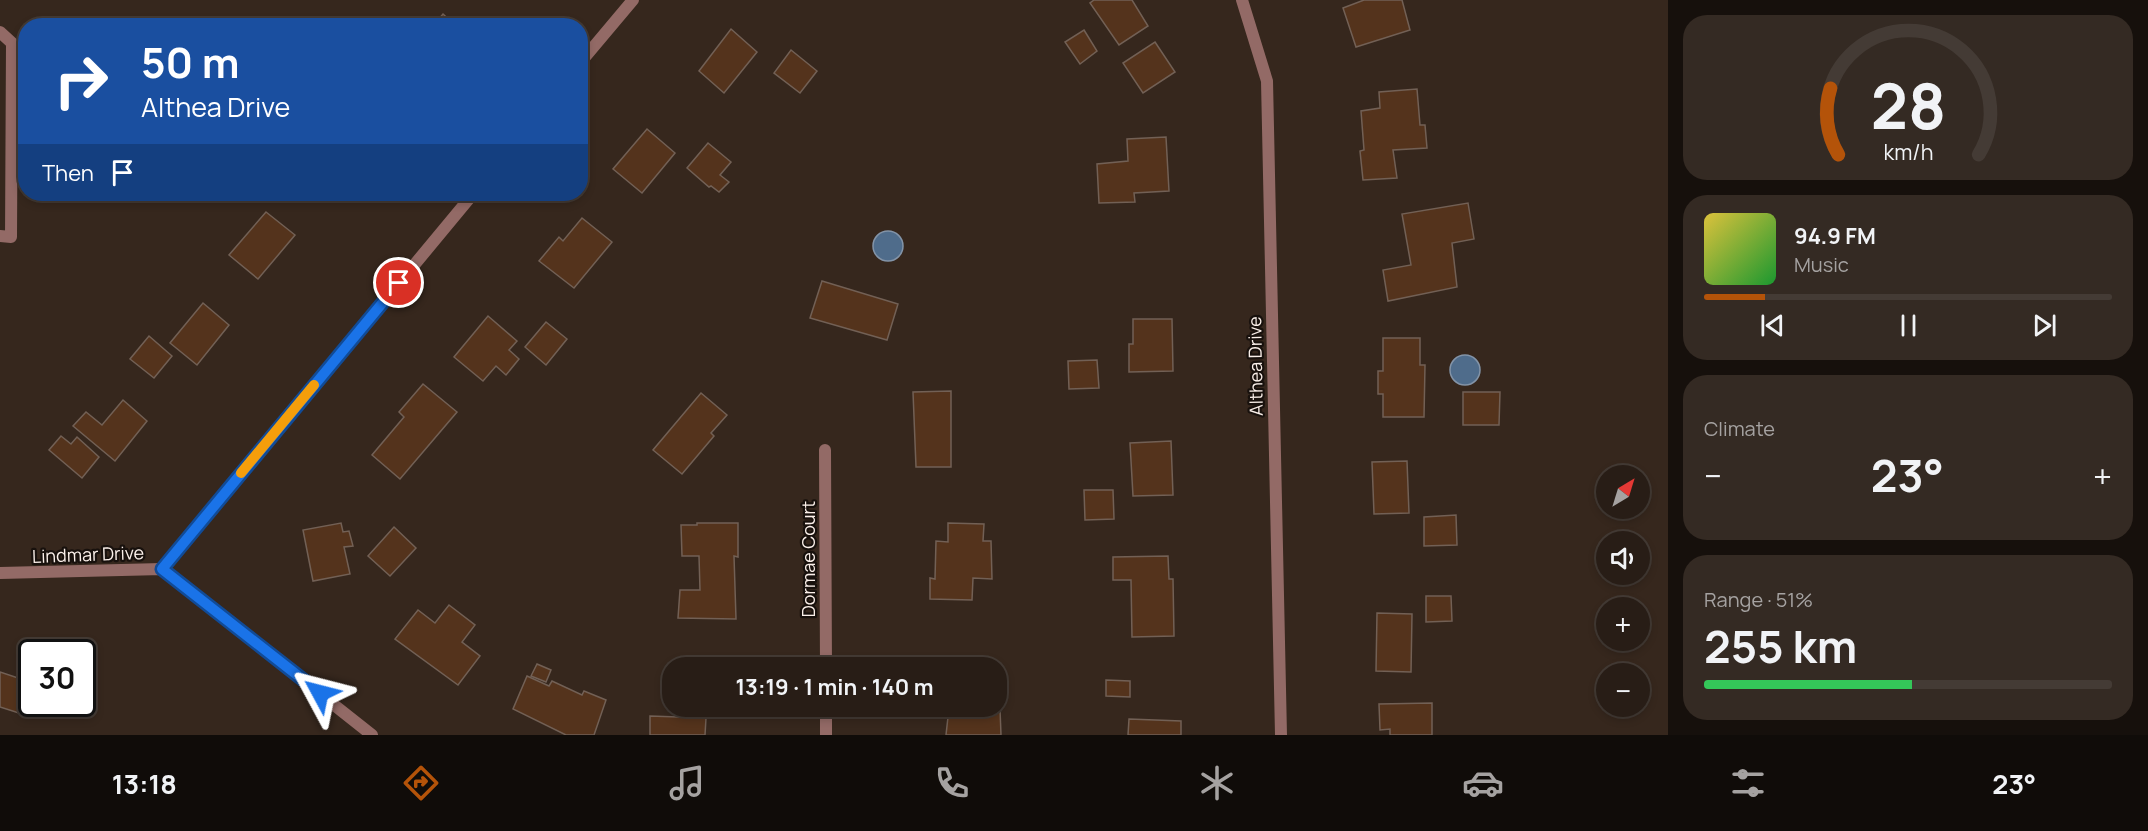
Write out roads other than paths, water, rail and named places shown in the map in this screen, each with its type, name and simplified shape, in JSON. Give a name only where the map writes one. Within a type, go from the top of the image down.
[{"type":"street","points":[[588,53],[633,0]]},
{"type":"street","name":"Althea Drive","points":[[1242,0],[1267,81],[1281,735]]},
{"type":"street","points":[[0,32],[12,43],[11,237],[0,236]]},
{"type":"street","points":[[162,569],[466,201]]},
{"type":"street","name":"Dormae Court","points":[[825,450],[826,657]]},
{"type":"street","name":"Lindmar Drive","points":[[0,573],[162,569],[372,735]]},
{"type":"street","points":[[826,717],[826,735]]},
{"type":"water","points":[[888,231],[894,232],[902,240],[902,252],[894,260],[888,261],[882,260],[874,252],[873,246],[874,240],[882,232]]},
{"type":"water","points":[[1465,355],[1476,359],[1480,370],[1476,381],[1465,385],[1454,381],[1450,370],[1454,359]]}]
